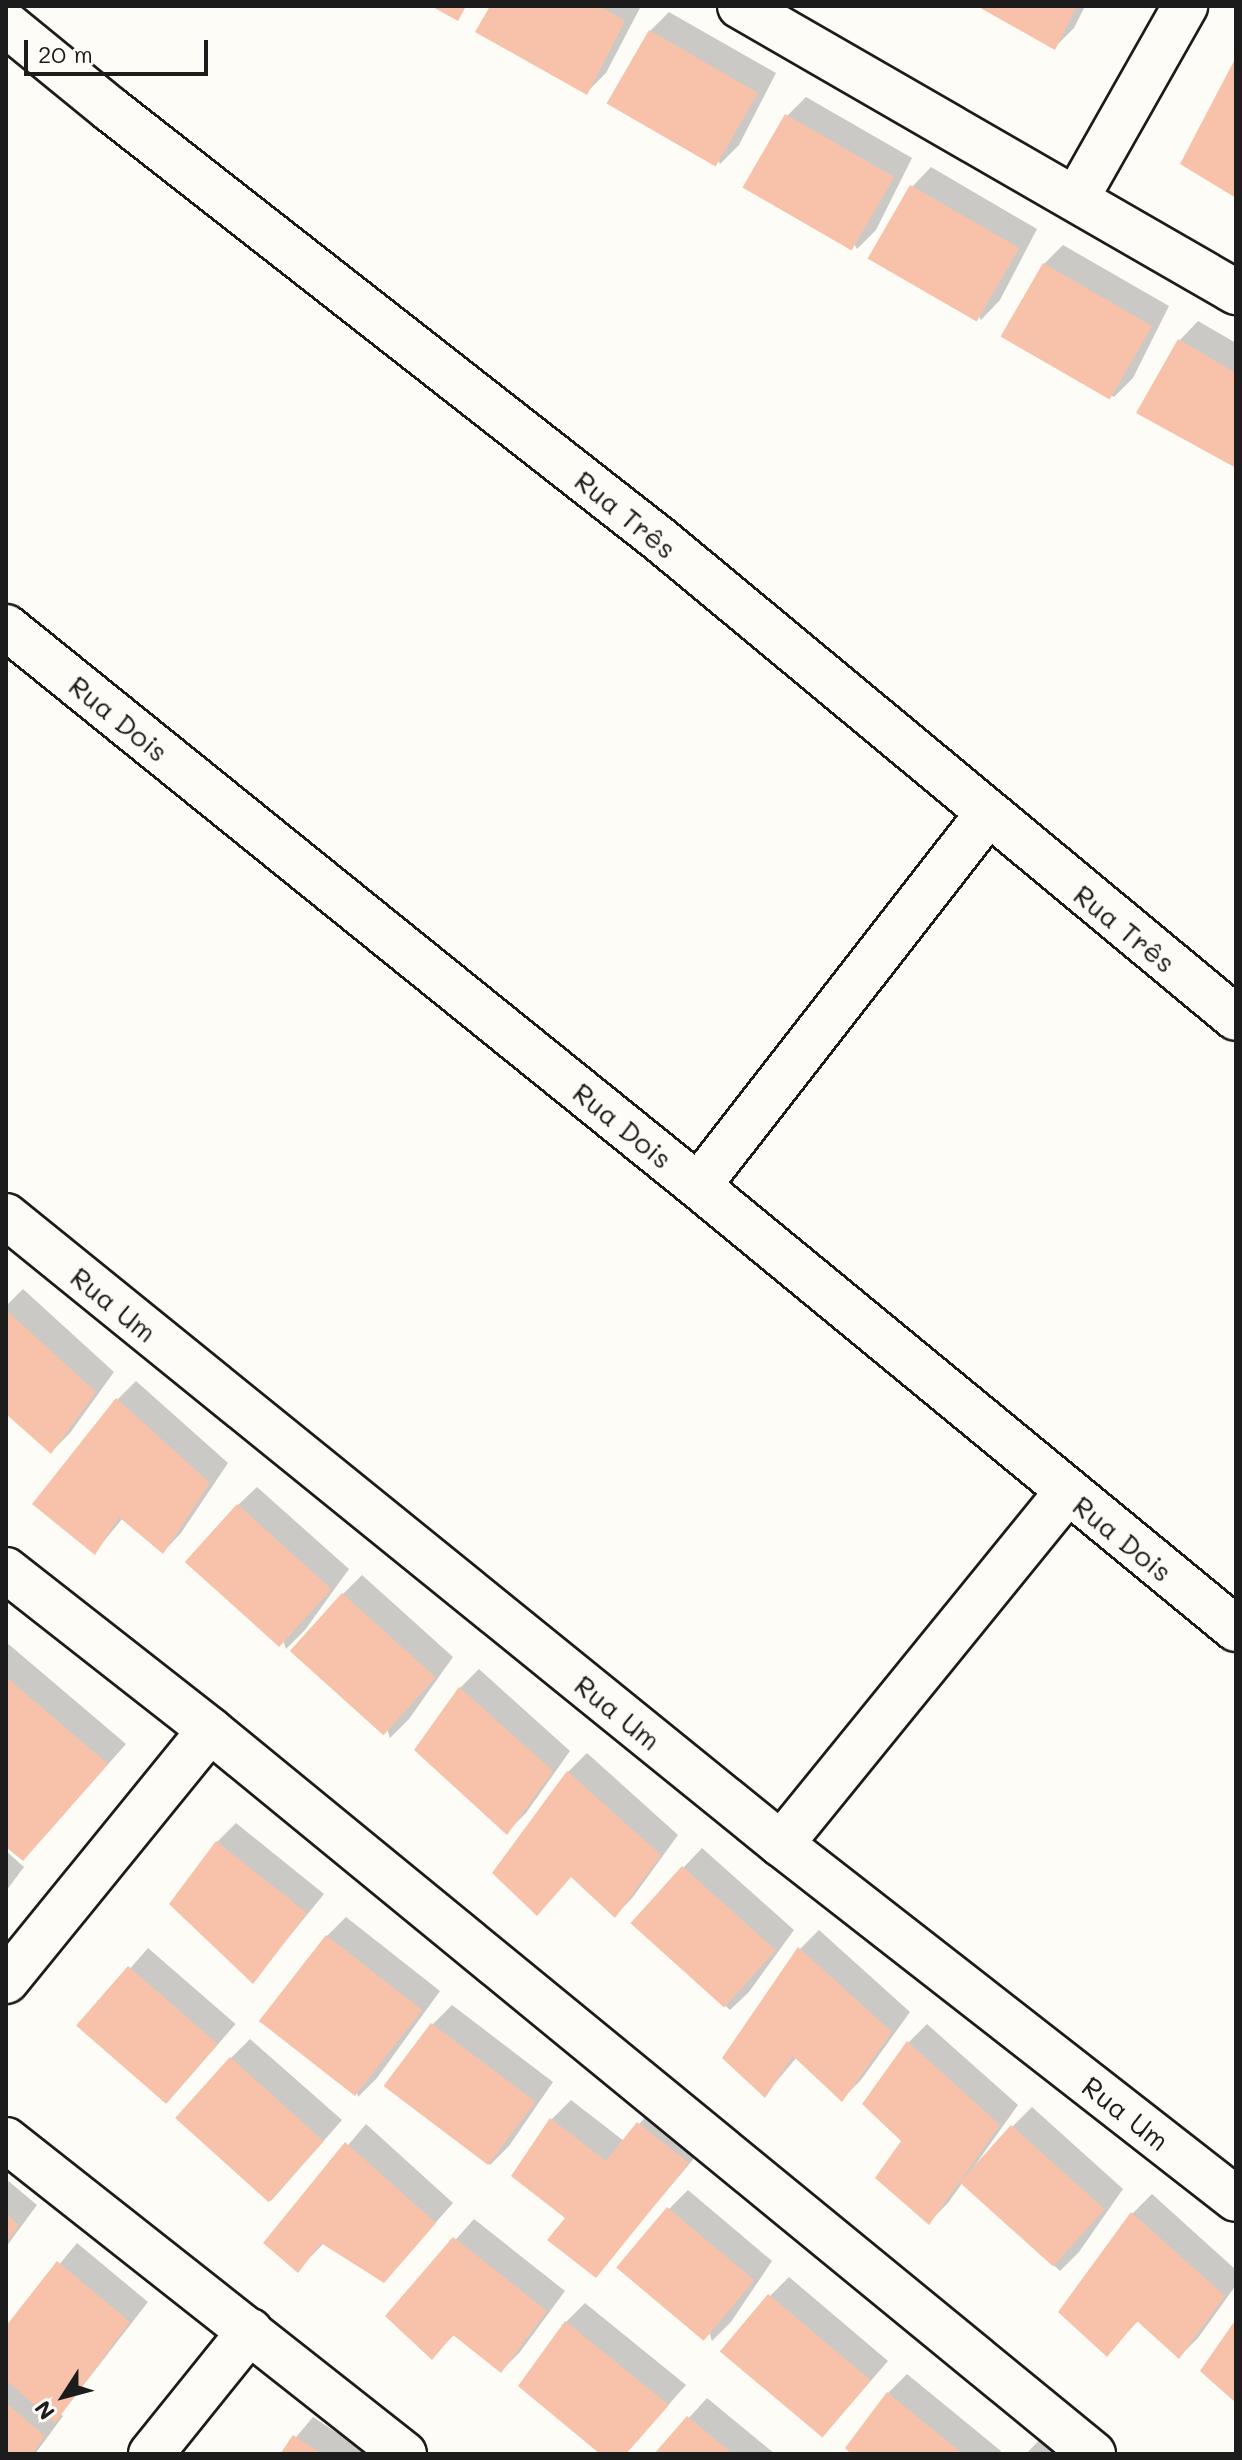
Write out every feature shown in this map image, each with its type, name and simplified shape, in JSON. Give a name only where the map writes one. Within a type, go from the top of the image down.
[{"type":"street","points":[[740,6],[1236,292]]},
{"type":"street","points":[[1076,199],[1185,6]]},
{"type":"street","name":"Rua Três","points":[[6,24],[658,538],[987,815],[1236,1018]]},
{"type":"street","name":"Rua Dois","points":[[6,627],[698,1186],[1236,1629]]},
{"type":"street","points":[[698,1186],[987,815]]},
{"type":"street","name":"Rua Um","points":[[6,1216],[781,1844],[1236,2199]]},
{"type":"street","points":[[781,1844],[1067,1492]]},
{"type":"street","points":[[6,1570],[210,1730],[1093,2454]]},
{"type":"street","points":[[6,1981],[210,1730]]},
{"type":"street","points":[[6,2140],[404,2454]]},
{"type":"street","points":[[151,2454],[250,2331]]},
{"type":"building","points":[[431,6],[466,6],[458,21]]},
{"type":"building","points":[[490,6],[600,6],[625,21],[587,95],[475,32]]},
{"type":"building","points":[[977,6],[1077,6],[1055,50]]},
{"type":"building","points":[[649,30],[758,93],[716,167],[606,104]]},
{"type":"building","points":[[1236,57],[1236,198],[1180,164]]},
{"type":"building","points":[[785,114],[894,177],[852,251],[742,188]]},
{"type":"building","points":[[910,185],[1019,248],[977,322],[868,259]]},
{"type":"building","points":[[1043,263],[1152,326],[1110,400],[1000,337]]},
{"type":"building","points":[[1178,339],[1236,373],[1236,468],[1136,413]]},
{"type":"building","points":[[6,1310],[96,1392],[51,1454],[6,1414]]},
{"type":"building","points":[[116,1398],[210,1483],[163,1554],[119,1517],[95,1555],[32,1504]]},
{"type":"building","points":[[237,1504],[331,1589],[279,1647],[185,1562]]},
{"type":"building","points":[[342,1593],[436,1677],[383,1735],[290,1651]]},
{"type":"building","points":[[6,1677],[108,1764],[23,1861],[6,1847]]},
{"type":"building","points":[[459,1687],[553,1771],[507,1835],[414,1750]]},
{"type":"building","points":[[567,1771],[661,1855],[615,1918],[571,1877],[537,1916],[492,1873]]},
{"type":"building","points":[[216,1841],[307,1913],[253,1984],[169,1904]]},
{"type":"building","points":[[682,1866],[776,1950],[724,2008],[630,1923]]},
{"type":"building","points":[[326,1935],[422,2010],[355,2096],[259,2021]]},
{"type":"building","points":[[798,1947],[892,2032],[842,2102],[793,2056],[765,2098],[722,2058]]},
{"type":"building","points":[[128,1966],[218,2044],[166,2104],[76,2026]]},
{"type":"building","points":[[431,2023],[536,2102],[488,2165],[383,2086]]},
{"type":"building","points":[[907,2041],[1000,2125],[929,2225],[875,2178],[901,2141],[862,2104]]},
{"type":"building","points":[[230,2057],[324,2141],[269,2202],[175,2118]]},
{"type":"building","points":[[550,2118],[606,2161],[637,2122],[689,2163],[596,2278],[547,2240],[565,2218],[511,2176]]},
{"type":"building","points":[[1011,2125],[1105,2209],[1053,2267],[959,2182]]},
{"type":"building","points":[[345,2142],[436,2223],[384,2283],[321,2243],[298,2273],[263,2243]]},
{"type":"building","points":[[667,2207],[754,2280],[704,2341],[616,2268]]},
{"type":"building","points":[[1131,2212],[1225,2296],[1179,2359],[1137,2321],[1107,2357],[1058,2312]]},
{"type":"building","points":[[6,2214],[19,2225],[6,2243]]},
{"type":"building","points":[[453,2237],[547,2311],[501,2373],[453,2335],[432,2360],[385,2316]]},
{"type":"building","points":[[57,2261],[130,2322],[55,2423],[6,2380],[6,2326]]},
{"type":"building","points":[[768,2294],[871,2380],[822,2438],[720,2351]]},
{"type":"building","points":[[1236,2319],[1236,2403],[1200,2371]]},
{"type":"building","points":[[565,2321],[669,2405],[626,2454],[600,2454],[518,2386]]},
{"type":"building","points":[[887,2392],[963,2454],[851,2454],[845,2448]]},
{"type":"building","points":[[6,2403],[45,2436],[32,2454],[6,2454]]},
{"type":"building","points":[[687,2416],[733,2454],[654,2454]]},
{"type":"building","points":[[293,2435],[322,2454],[280,2454]]}]
